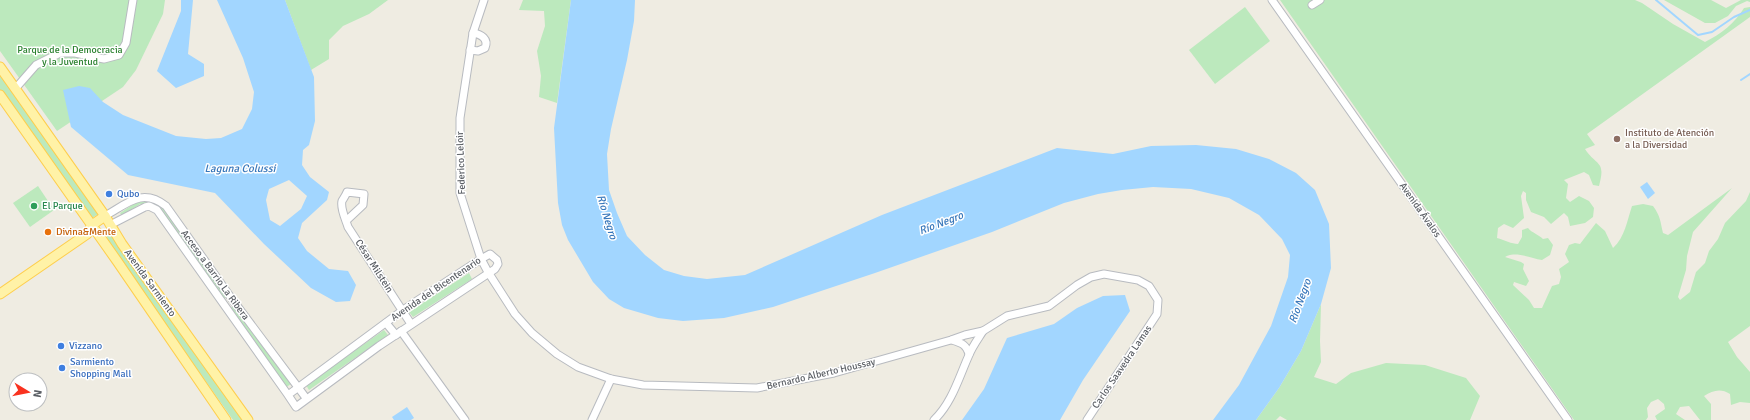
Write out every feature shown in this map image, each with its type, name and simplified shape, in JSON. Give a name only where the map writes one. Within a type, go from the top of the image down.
[{"type":"main road","name":"Avenida Sarmiento","points":[[0,66],[248,420]]},
{"type":"main road","name":"Avenida Sarmiento","points":[[0,95],[226,420]]},
{"type":"main road","points":[[0,294],[94,229],[105,216]]},
{"type":"main road","points":[[94,229],[110,225]]},
{"type":"street","points":[[15,89],[36,65],[60,53],[75,53],[104,59],[119,55],[126,43],[133,0]]},
{"type":"street","name":"Federico Leloir","points":[[484,0],[473,33],[460,118],[460,193],[481,259],[488,272]]},
{"type":"street","name":"Avenida Ávalos","points":[[1272,0],[1568,420]]},
{"type":"street","points":[[1312,6],[1320,0]]},
{"type":"street","points":[[470,50],[485,48],[486,45],[486,40],[483,36],[473,33]]},
{"type":"street","name":"Acceso a Barrio La Ribera","points":[[105,216],[136,198],[156,198],[166,206],[232,299],[306,398]]},
{"type":"street","points":[[110,225],[145,207],[149,206],[157,210],[288,394]]},
{"type":"street","name":"César Milstein","points":[[346,221],[348,227],[411,324]]},
{"type":"street","name":"Avenida del Bicentenario","points":[[490,254],[497,260],[498,264],[495,269],[488,272],[411,324],[296,406],[288,394],[403,310],[490,254]]},
{"type":"street","name":"Bernardo Alberto Houssay","points":[[488,272],[515,314],[537,337],[557,354],[578,367],[611,379],[643,385],[757,388],[834,373],[983,331],[1007,316],[1048,306],[1077,285],[1091,277],[1104,274],[1138,280],[1148,286],[1158,300],[1158,314]]},
{"type":"street","points":[[224,306],[232,299]]},
{"type":"street","name":"Carlos Saavedra Lamas","points":[[1087,420],[1158,314]]},
{"type":"street","points":[[386,323],[399,333],[465,420]]},
{"type":"street","points":[[934,420],[939,415],[956,388],[969,354],[983,331]]},
{"type":"street","points":[[951,340],[967,347],[969,354]]},
{"type":"street","points":[[592,420],[611,379]]},
{"type":"green space","name":"Parque de la Democracia y la Juventud","points":[[0,0],[165,0],[163,14],[136,70],[123,87],[57,131],[0,51]]},
{"type":"green space","points":[[285,0],[388,0],[369,14],[343,26],[329,40],[329,59],[311,70]]},
{"type":"green space","points":[[523,0],[571,0],[557,103],[539,97],[541,76],[537,51],[545,26],[544,11],[519,10]]},
{"type":"green space","points":[[1280,0],[1635,0],[1705,42],[1727,28],[1744,8],[1750,7],[1750,17],[1587,134],[1595,145],[1585,149],[1601,168],[1599,186],[1593,185],[1589,175],[1584,172],[1564,180],[1568,184],[1566,198],[1570,202],[1579,196],[1589,201],[1594,208],[1593,217],[1585,223],[1570,226],[1568,217],[1564,213],[1551,224],[1544,217],[1531,212],[1526,200],[1526,193],[1523,191],[1521,196],[1524,218],[1513,228],[1504,224],[1498,228],[1497,238],[1518,244],[1522,237],[1522,230],[1528,228],[1543,239],[1548,238],[1553,245],[1550,255],[1542,260],[1518,255],[1509,255],[1505,257],[1524,264],[1523,269],[1529,281],[1526,286],[1514,282],[1513,285],[1529,300],[1534,308],[1542,308],[1552,286],[1559,284],[1561,277],[1559,269],[1569,262],[1565,254],[1569,245],[1575,243],[1580,244],[1596,223],[1605,231],[1613,248],[1623,234],[1632,206],[1643,204],[1653,206],[1659,216],[1663,233],[1668,235],[1732,188],[1693,232],[1687,256],[1686,270],[1678,297],[1680,300],[1690,292],[1696,272],[1705,263],[1709,251],[1718,239],[1725,223],[1746,201],[1750,192],[1750,326],[1728,342],[1737,357],[1750,372],[1750,403],[1740,402],[1731,405],[1730,394],[1717,390],[1704,396],[1711,404],[1711,420],[1700,420],[1689,406],[1680,407],[1676,414],[1685,420],[1657,420],[1655,416],[1665,409],[1664,404],[1658,399],[1651,402],[1647,408],[1648,417],[1646,420],[1574,420]]},
{"type":"green space","points":[[1664,0],[1711,0],[1726,8],[1741,0],[1750,0],[1750,2],[1747,1],[1736,6],[1728,16],[1715,23],[1705,23]]},
{"type":"green space","points":[[1245,7],[1270,41],[1215,84],[1189,50]]},
{"type":"green space","points":[[0,75],[98,214],[91,219],[0,91]]},
{"type":"green space","name":"El Parque","points":[[38,186],[54,210],[30,227],[13,203]]},
{"type":"green space","points":[[147,200],[162,206],[226,297],[224,300],[148,204],[140,204],[122,216],[120,213],[135,203]]},
{"type":"green space","points":[[111,233],[244,420],[233,420],[105,238]]},
{"type":"green space","points":[[469,273],[472,279],[413,317],[409,312]]},
{"type":"green space","points":[[1321,304],[1321,362],[1314,377],[1336,384],[1351,373],[1386,363],[1425,365],[1466,378],[1480,396],[1470,420],[1287,420],[1280,416],[1276,420],[1256,420],[1279,388],[1301,351]]},
{"type":"green space","points":[[233,306],[291,384],[285,388],[229,309]]},
{"type":"green space","points":[[384,330],[388,335],[309,390],[306,385]]},
{"type":"water","points":[[181,0],[193,0],[188,54],[204,64],[204,76],[176,88],[157,71],[181,11]]},
{"type":"water","name":"Laguna Colussi","points":[[217,0],[285,0],[314,77],[315,121],[309,145],[303,150],[302,165],[310,177],[329,192],[327,200],[302,223],[298,238],[307,251],[329,269],[348,271],[356,285],[350,301],[336,302],[311,288],[264,244],[215,193],[128,175],[71,127],[63,90],[79,86],[90,88],[103,102],[123,115],[176,136],[206,139],[221,138],[242,129],[252,109],[254,92],[243,58]],"holes":[[[289,180],[307,196],[301,209],[280,226],[270,220],[266,200],[269,189]]]},
{"type":"water","name":"Río Negro","points":[[571,0],[635,0],[634,21],[627,60],[611,129],[607,154],[609,190],[627,236],[645,255],[664,270],[684,276],[707,279],[745,275],[882,215],[1057,148],[1113,154],[1151,146],[1196,145],[1236,149],[1269,159],[1296,173],[1315,190],[1329,224],[1331,268],[1321,304],[1301,351],[1279,388],[1256,420],[1213,420],[1239,385],[1271,326],[1288,277],[1290,255],[1282,239],[1259,215],[1229,198],[1191,189],[1153,187],[1122,190],[1098,194],[1064,203],[992,232],[875,273],[773,307],[724,318],[683,321],[658,318],[624,308],[609,299],[593,282],[568,240],[562,225],[558,203],[554,128]]},
{"type":"water","points":[[1647,182],[1655,193],[1648,199],[1640,187]]},
{"type":"water","points":[[1125,295],[1130,311],[1083,380],[1060,420],[962,420],[984,389],[1007,338],[1054,324],[1077,308],[1103,296]]},
{"type":"water","points":[[407,407],[414,418],[411,420],[394,420],[392,417]]},
{"type":"waterway","points":[[1656,0],[1698,35],[1712,32],[1734,17],[1750,10]]},
{"type":"waterway","points":[[1741,80],[1750,74]]},
{"type":"place","name":"Instituto de Atención a la Diversidad","points":[[1617,139]]},
{"type":"place","name":"Qubo","points":[[109,194]]},
{"type":"place","name":"El Parque","points":[[34,206]]},
{"type":"place","name":"Divina&Mente","points":[[48,232]]},
{"type":"place","name":"Vizzano","points":[[61,346]]},
{"type":"place","name":"Sarmiento Shopping Mall","points":[[62,368]]}]
